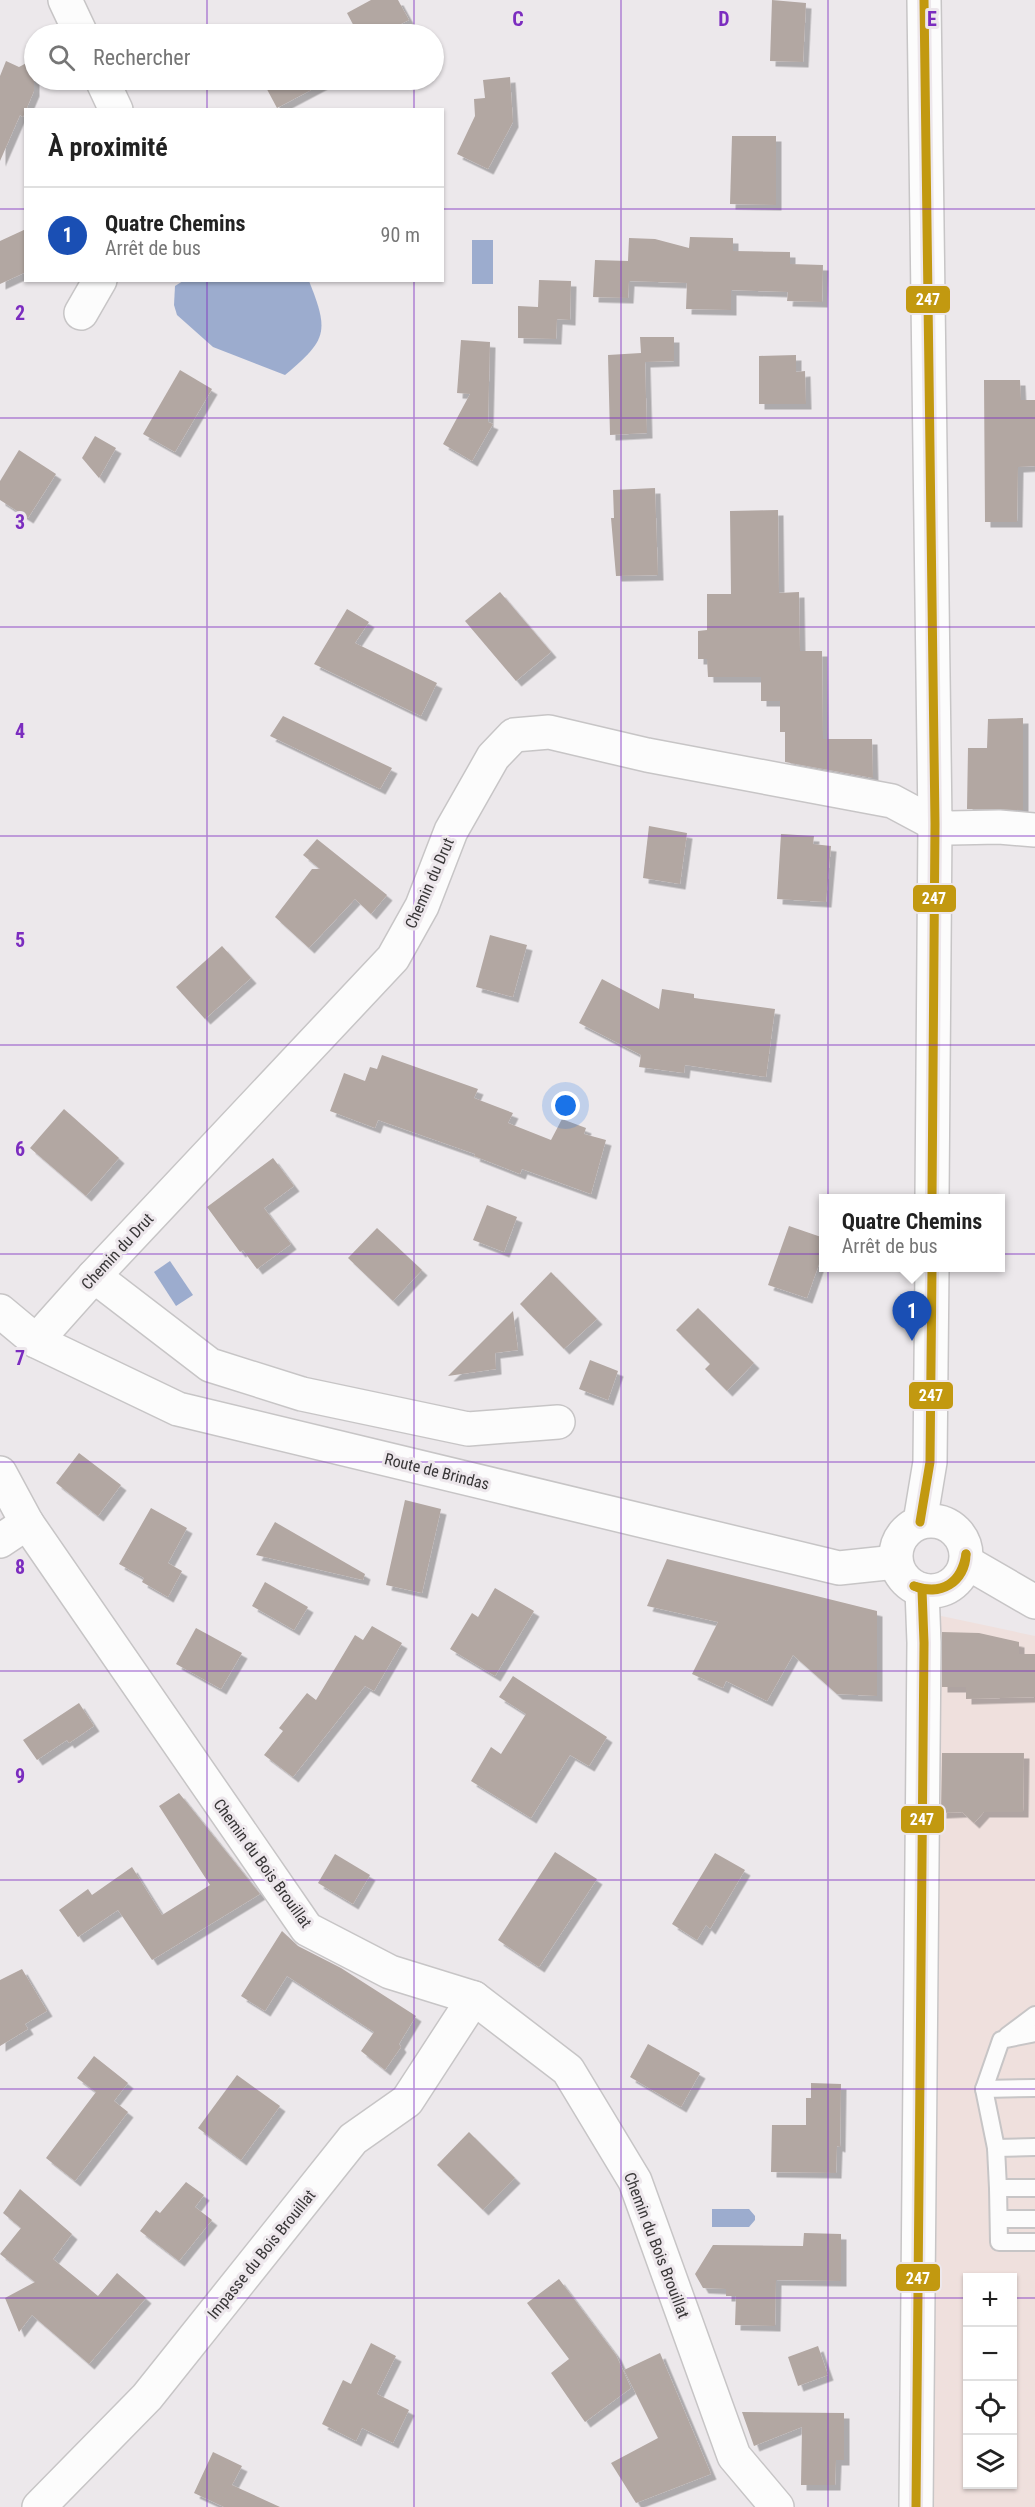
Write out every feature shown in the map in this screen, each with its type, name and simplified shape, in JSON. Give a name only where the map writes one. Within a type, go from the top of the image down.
[{"type":"street","points":[[65,0],[76,24]]},
{"type":"street","points":[[924,0],[935,824],[932,1194]]},
{"type":"street","points":[[107,90],[115,108]]},
{"type":"street","points":[[81,313],[99,282]]},
{"type":"street","name":"Chemin du Drut","points":[[36,1341],[93,1276],[393,958],[422,906],[451,831],[494,757],[514,735],[549,732],[647,755],[892,801],[935,824]]},
{"type":"street","points":[[935,824],[950,828],[999,827],[1035,830]]},
{"type":"street","points":[[920,1522],[930,1462],[932,1272]]},
{"type":"street","points":[[93,1276],[210,1365],[302,1394],[468,1429],[558,1422]]},
{"type":"street","name":"Route de Brindas","points":[[0,1311],[36,1341],[178,1409],[839,1568],[896,1562]]},
{"type":"street","name":"Chemin du Bois Brouillat","points":[[0,1473],[27,1523],[307,1929],[390,1972],[474,1998],[568,2070],[635,2181],[734,2456],[777,2507]]},
{"type":"street","points":[[920,1522],[944,1522],[954,1529],[964,1544],[966,1562],[962,1573],[945,1588],[922,1590],[905,1580],[896,1562],[901,1538],[909,1528],[920,1522]]},
{"type":"street","points":[[0,1541],[27,1523]]},
{"type":"street","points":[[966,1562],[1035,1602]]},
{"type":"street","points":[[916,2507],[924,1642],[922,1590]]},
{"type":"street","name":"Impasse du Bois Brouillat","points":[[39,2507],[147,2397],[353,2139],[407,2101],[474,1998]]},
{"type":"lane","points":[[1035,2015],[1001,2040],[984,2089],[996,2148],[999,2242],[1035,2242]]},
{"type":"lane","points":[[1001,2040],[1035,2033]]},
{"type":"lane","points":[[984,2089],[1035,2088]]},
{"type":"lane","points":[[996,2148],[1035,2147]]},
{"type":"lane","points":[[998,2188],[1035,2188]]},
{"type":"lane","points":[[999,2219],[1035,2219]]},
{"type":"shaded area","points":[[932,1614],[1035,1636],[1035,2507],[934,2507]]},
{"type":"water","points":[[472,240],[493,240],[493,284],[472,284]]},
{"type":"water","points":[[181,282],[309,282],[320,313],[320,334],[309,353],[285,375],[213,347],[177,315],[174,305],[175,286]]},
{"type":"water","points":[[170,1261],[193,1295],[176,1306],[154,1272]]},
{"type":"water","points":[[712,2209],[749,2209],[755,2216],[755,2220],[749,2227],[712,2227]]},
{"type":"building","points":[[371,0],[398,0],[409,20],[401,24],[353,24],[347,13]]},
{"type":"building","points":[[772,0],[806,3],[803,62],[770,61]]},
{"type":"building","points":[[6,61],[19,67],[24,64],[24,90],[34,91],[27,108],[24,108],[23,117],[20,115],[0,161],[0,76]]},
{"type":"building","points":[[510,77],[513,122],[488,169],[457,154],[475,116],[474,99],[485,98],[483,80]]},
{"type":"building","points":[[267,90],[311,90],[277,108]]},
{"type":"building","points":[[732,136],[776,136],[776,205],[730,204]]},
{"type":"building","points":[[24,230],[24,273],[0,284],[0,241]]},
{"type":"building","points":[[690,237],[733,238],[733,251],[790,252],[790,264],[823,265],[822,302],[787,301],[788,292],[731,290],[731,310],[686,309],[687,283],[629,281],[628,298],[593,297],[595,260],[628,261],[629,238],[655,239],[689,248]]},
{"type":"building","points":[[539,280],[571,281],[570,320],[557,319],[556,339],[518,338],[518,306],[538,307]]},
{"type":"building","points":[[640,337],[674,337],[674,361],[645,362],[647,433],[610,435],[608,355],[641,353]]},
{"type":"building","points":[[461,340],[490,342],[488,422],[493,424],[472,461],[443,444],[470,394],[457,393]]},
{"type":"building","points":[[796,355],[796,372],[805,371],[806,404],[759,404],[759,356]]},
{"type":"building","points":[[180,370],[212,389],[175,452],[143,434]]},
{"type":"building","points":[[984,380],[1020,380],[1021,400],[1035,400],[1035,466],[1018,467],[1017,522],[985,522]]},
{"type":"building","points":[[95,436],[116,448],[99,478],[82,458]]},
{"type":"building","points":[[19,450],[56,474],[28,518],[0,500],[0,481]]},
{"type":"building","points":[[655,488],[658,575],[616,576],[611,518],[614,518],[613,490]]},
{"type":"building","points":[[778,510],[779,593],[799,592],[800,651],[822,651],[823,739],[872,739],[873,778],[785,762],[785,732],[780,732],[780,701],[761,701],[761,677],[708,677],[707,659],[698,659],[698,631],[707,630],[707,594],[731,594],[730,511]]},
{"type":"building","points":[[500,592],[551,652],[516,681],[465,621]]},
{"type":"building","points":[[347,609],[369,622],[355,643],[437,683],[421,716],[314,664]]},
{"type":"building","points":[[283,716],[392,768],[380,789],[270,736]]},
{"type":"building","points":[[1023,718],[1023,810],[967,809],[968,748],[987,748],[988,719]]},
{"type":"building","points":[[649,826],[687,833],[680,884],[643,878]]},
{"type":"building","points":[[781,834],[814,836],[813,844],[831,846],[826,902],[777,899]]},
{"type":"building","points":[[317,839],[387,895],[371,914],[355,899],[309,948],[275,917],[312,869],[320,869],[303,855]]},
{"type":"building","points":[[490,935],[527,945],[513,997],[476,987]]},
{"type":"building","points":[[222,946],[251,978],[205,1019],[176,987]]},
{"type":"building","points":[[602,979],[659,1009],[662,989],[694,994],[694,998],[775,1009],[766,1077],[685,1065],[684,1073],[639,1067],[641,1055],[579,1023]]},
{"type":"building","points":[[382,1055],[478,1089],[474,1098],[513,1113],[508,1123],[551,1140],[562,1119],[586,1128],[584,1134],[606,1140],[591,1194],[522,1169],[520,1174],[474,1156],[475,1154],[378,1120],[375,1128],[330,1111],[344,1073],[365,1081],[370,1067],[377,1069]]},
{"type":"building","points":[[64,1109],[119,1158],[86,1196],[30,1148]]},
{"type":"building","points":[[273,1158],[294,1186],[264,1208],[291,1244],[257,1269],[243,1250],[240,1252],[207,1207]]},
{"type":"building","points":[[487,1205],[517,1217],[504,1252],[473,1240]]},
{"type":"building","points":[[789,1226],[819,1236],[819,1264],[807,1298],[768,1285]]},
{"type":"building","points":[[377,1228],[422,1270],[393,1301],[348,1258]]},
{"type":"building","points":[[551,1272],[597,1319],[564,1349],[520,1304]]},
{"type":"building","points":[[698,1308],[754,1363],[727,1391],[705,1369],[710,1364],[676,1330]]},
{"type":"building","points":[[513,1311],[518,1350],[495,1353],[496,1369],[448,1376]]},
{"type":"building","points":[[590,1360],[618,1371],[608,1400],[579,1389]]},
{"type":"building","points":[[79,1453],[121,1485],[98,1516],[56,1483]]},
{"type":"building","points":[[405,1500],[441,1509],[422,1593],[386,1585]]},
{"type":"building","points":[[151,1508],[187,1528],[168,1563],[182,1571],[168,1597],[142,1582],[144,1578],[119,1564]]},
{"type":"building","points":[[275,1522],[365,1574],[363,1580],[256,1555]]},
{"type":"building","points":[[667,1559],[877,1611],[877,1696],[837,1694],[793,1655],[767,1701],[726,1681],[723,1688],[692,1674],[718,1622],[647,1606]]},
{"type":"building","points":[[265,1582],[308,1607],[294,1630],[252,1606]]},
{"type":"building","points":[[495,1588],[534,1611],[495,1676],[450,1649],[472,1613],[478,1617]]},
{"type":"building","points":[[372,1626],[402,1643],[374,1691],[365,1686],[293,1777],[264,1755],[283,1731],[279,1728],[307,1693],[316,1700],[355,1635],[363,1640]]},
{"type":"building","points":[[196,1628],[242,1653],[221,1689],[176,1664]]},
{"type":"building","points":[[942,1632],[979,1633],[1019,1642],[1019,1654],[1035,1654],[1035,1697],[966,1699],[966,1687],[942,1687]]},
{"type":"building","points":[[513,1676],[607,1737],[589,1766],[570,1755],[531,1818],[471,1781],[491,1747],[501,1754],[526,1714],[499,1697]]},
{"type":"building","points":[[79,1703],[94,1726],[69,1743],[67,1740],[37,1760],[23,1740]]},
{"type":"building","points":[[942,1753],[1024,1753],[1023,1812],[984,1812],[974,1823],[962,1812],[941,1813]]},
{"type":"building","points":[[179,1793],[260,1894],[152,1960],[118,1910],[78,1937],[59,1910],[88,1889],[92,1895],[132,1867],[162,1915],[210,1885],[159,1806]]},
{"type":"building","points":[[555,1852],[597,1879],[539,1967],[498,1940]]},
{"type":"building","points":[[715,1853],[745,1870],[710,1929],[706,1925],[697,1940],[672,1924]]},
{"type":"building","points":[[335,1854],[370,1875],[353,1904],[318,1883]]},
{"type":"building","points":[[282,1931],[298,1946],[341,1968],[416,2016],[399,2044],[401,2047],[385,2070],[361,2051],[374,2032],[287,1976],[265,2011],[241,1996]]},
{"type":"building","points":[[22,1969],[47,2011],[25,2024],[28,2029],[0,2046],[0,1980]]},
{"type":"building","points":[[648,2044],[700,2073],[681,2107],[630,2077]]},
{"type":"building","points":[[94,2056],[128,2083],[114,2101],[128,2112],[75,2181],[46,2158],[96,2092],[77,2078]]},
{"type":"building","points":[[237,2075],[280,2106],[241,2160],[198,2128]]},
{"type":"building","points":[[811,2083],[841,2084],[840,2147],[837,2146],[836,2173],[771,2172],[772,2125],[806,2125],[806,2098],[811,2098]]},
{"type":"building","points":[[469,2132],[515,2178],[483,2210],[437,2165]]},
{"type":"building","points":[[186,2182],[204,2195],[195,2207],[212,2220],[179,2261],[140,2231],[156,2210],[160,2213]]},
{"type":"building","points":[[20,2189],[72,2234],[53,2259],[98,2296],[117,2273],[146,2298],[89,2364],[32,2315],[19,2332],[5,2298],[35,2282],[0,2254],[21,2228],[3,2213]]},
{"type":"building","points":[[804,2233],[841,2234],[841,2281],[776,2280],[775,2326],[735,2325],[736,2296],[726,2296],[726,2289],[703,2288],[695,2274],[713,2245],[803,2246]]},
{"type":"building","points":[[559,2279],[616,2355],[631,2388],[585,2422],[551,2373],[569,2359],[527,2303]]},
{"type":"building","points":[[371,2343],[396,2356],[377,2394],[409,2410],[393,2443],[362,2428],[356,2441],[322,2424],[343,2380],[351,2384]]},
{"type":"building","points":[[818,2346],[828,2375],[798,2386],[788,2357]]},
{"type":"building","points":[[660,2353],[711,2474],[636,2503],[611,2463],[658,2438],[624,2370]]},
{"type":"building","points":[[742,2412],[844,2413],[844,2460],[836,2460],[835,2485],[801,2485],[802,2427],[754,2446]]},
{"type":"building","points":[[213,2452],[242,2466],[232,2485],[280,2507],[224,2507],[194,2493]]},
{"type":"transit line","name":"247","points":[[924,0],[935,824],[932,1194]]},
{"type":"transit line","name":"247","points":[[920,1522],[930,1462],[932,1272]]},
{"type":"transit line","name":"247","points":[[914,1586],[934,1589],[949,1584],[960,1572],[966,1554]]},
{"type":"transit line","name":"247","points":[[914,1586],[933,1590],[949,1585],[961,1573],[966,1554]]},
{"type":"transit line","name":"247","points":[[916,2507],[924,1643],[922,1590]]},
{"type":"place","name":"Quatre Chemins","points":[[912,1341]]}]
